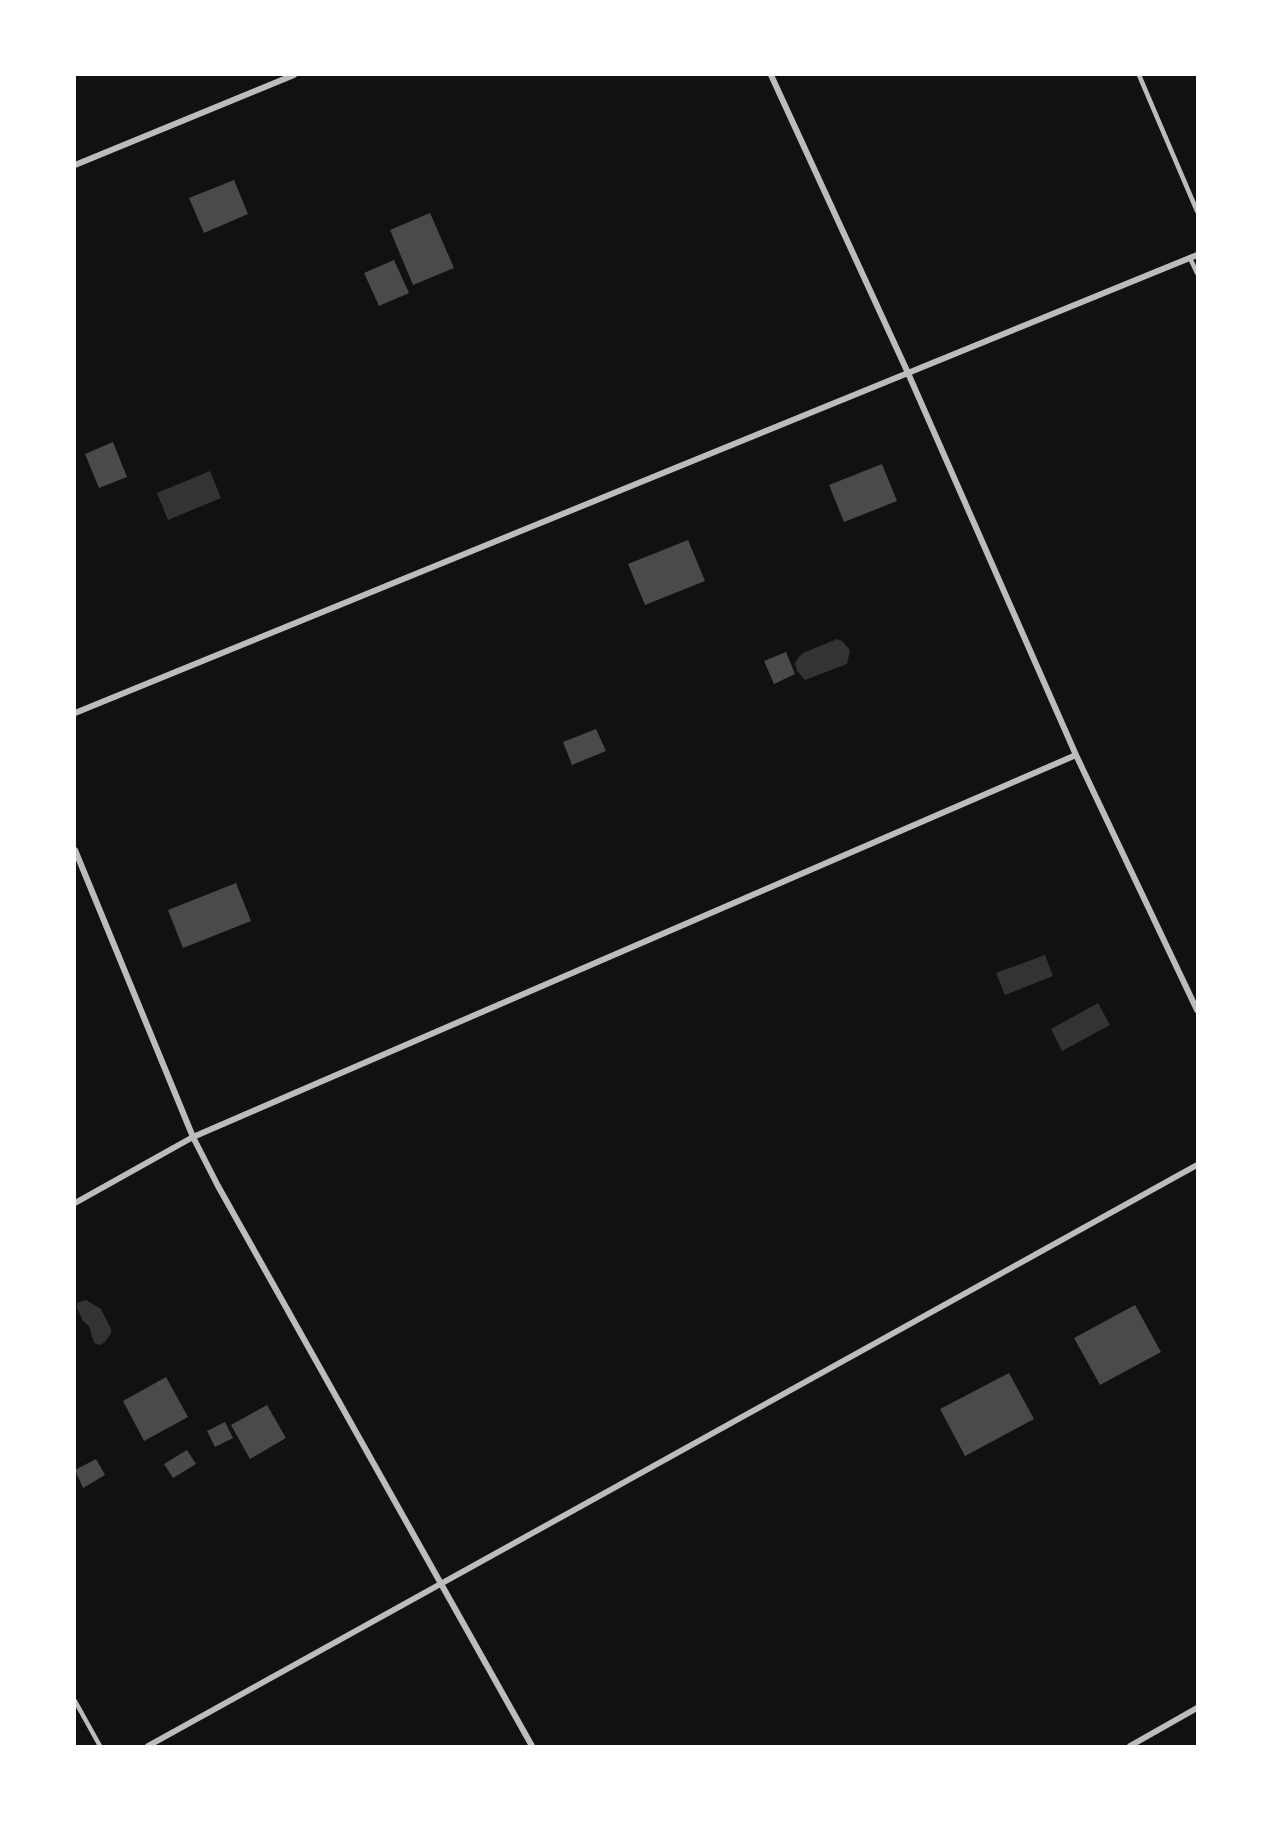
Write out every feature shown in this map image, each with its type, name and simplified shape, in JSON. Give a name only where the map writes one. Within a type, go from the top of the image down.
[{"type":"street","points":[[75,165],[294,75]]},
{"type":"street","points":[[771,75],[908,373],[1077,755],[1197,1010]]},
{"type":"street","points":[[75,713],[1197,255]]},
{"type":"street","points":[[75,1203],[193,1137],[1077,755]]},
{"type":"street","points":[[75,850],[193,1137],[218,1186],[532,1746]]},
{"type":"street","points":[[148,1746],[1197,1165]]},
{"type":"street","points":[[1130,1746],[1197,1708]]},
{"type":"lane","points":[[1139,75],[1197,211]]},
{"type":"lane","points":[[1190,258],[1197,273]]},
{"type":"lane","points":[[75,1701],[100,1746]]},
{"type":"shaded area","points":[[210,471],[221,498],[168,520],[157,493]]},
{"type":"shaded area","points":[[837,639],[850,650],[847,664],[805,680],[797,671],[795,663],[798,658],[803,653]]},
{"type":"shaded area","points":[[1045,955],[1053,976],[1005,995],[996,973]]},
{"type":"shaded area","points":[[1098,1003],[1110,1025],[1062,1051],[1051,1029]]},
{"type":"shaded area","points":[[86,1300],[101,1309],[111,1329],[111,1334],[104,1343],[99,1345],[94,1343],[89,1326],[83,1321],[77,1308],[77,1303]]},
{"type":"building","points":[[234,180],[248,214],[204,233],[189,198]]},
{"type":"building","points":[[430,213],[454,268],[413,285],[390,230]]},
{"type":"building","points":[[394,260],[409,293],[379,306],[364,273]]},
{"type":"building","points":[[113,442],[127,477],[99,488],[85,454]]},
{"type":"building","points":[[882,464],[897,501],[844,522],[829,485]]},
{"type":"building","points":[[688,540],[705,581],[645,605],[628,564]]},
{"type":"building","points":[[786,652],[795,674],[774,684],[764,661]]},
{"type":"building","points":[[596,729],[606,751],[572,765],[563,742]]},
{"type":"building","points":[[236,883],[251,921],[183,948],[168,910]]},
{"type":"building","points":[[1135,1305],[1161,1352],[1100,1385],[1074,1338]]},
{"type":"building","points":[[1009,1373],[1034,1419],[965,1456],[940,1409]]},
{"type":"building","points":[[166,1377],[188,1417],[144,1441],[123,1401]]},
{"type":"building","points":[[267,1405],[286,1438],[250,1459],[231,1425]]},
{"type":"building","points":[[225,1422],[233,1438],[215,1447],[207,1431]]},
{"type":"building","points":[[187,1450],[196,1464],[173,1478],[164,1464]]},
{"type":"building","points":[[96,1459],[105,1475],[83,1488],[75,1470]]}]
